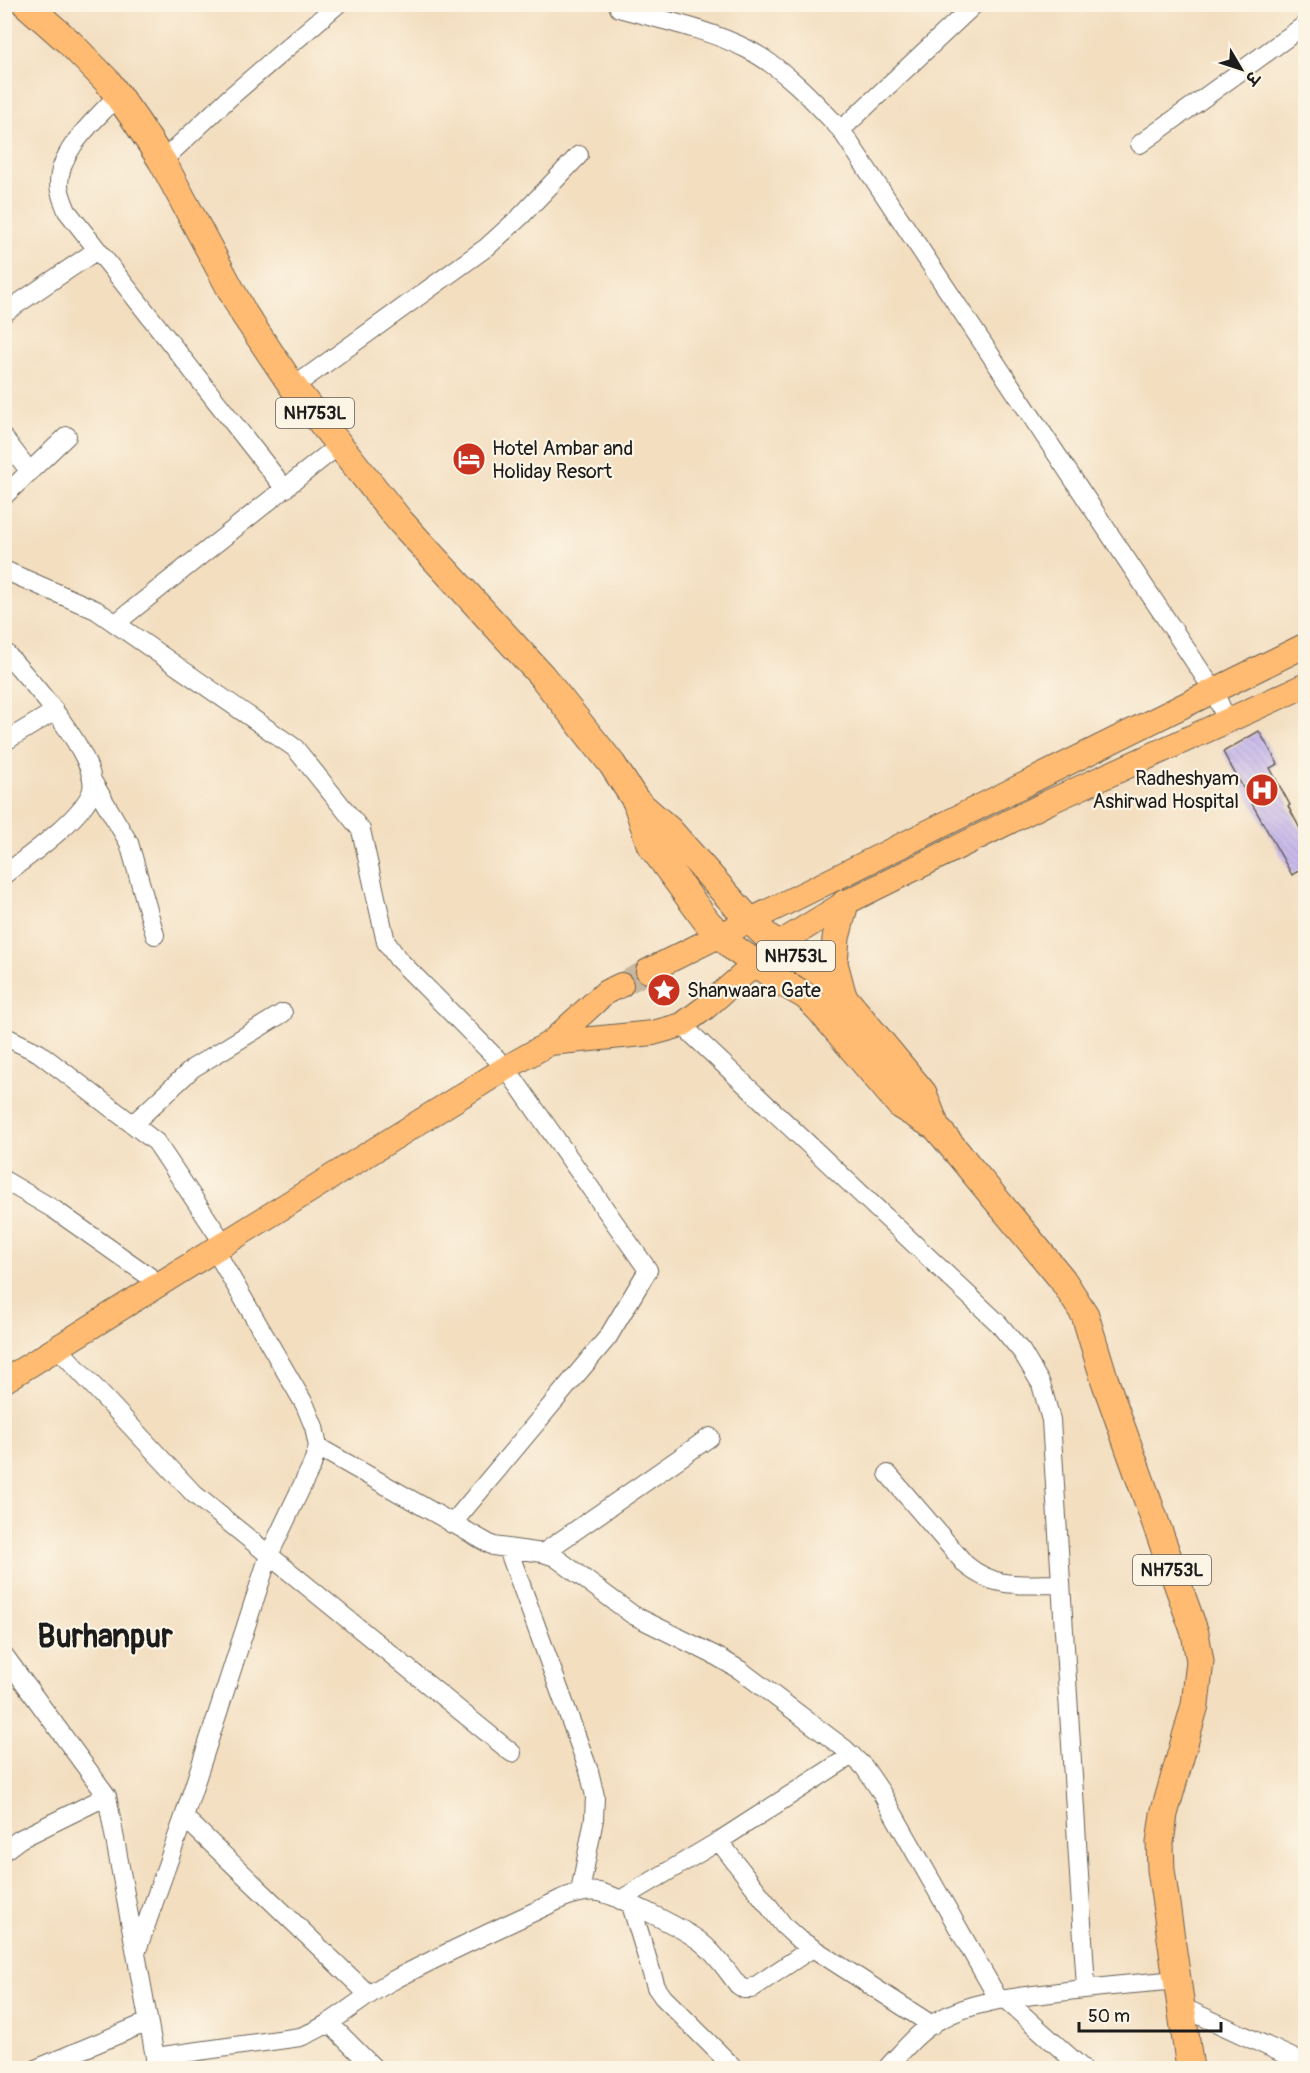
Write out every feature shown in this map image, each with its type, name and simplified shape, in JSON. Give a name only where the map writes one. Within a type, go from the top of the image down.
[{"type":"highway","name":"NH753L","points":[[26,4],[69,42],[108,82],[162,161],[244,314],[293,387],[400,521],[541,675],[612,764],[636,801],[650,844],[708,923],[755,964],[806,996],[901,1106],[936,1127]]},
{"type":"highway","name":"NH753L","points":[[636,801],[669,830],[749,920],[777,945],[826,976],[923,1093],[936,1127],[1062,1280],[1084,1315],[1105,1381],[1195,1634],[1200,1661],[1195,1705],[1164,1814],[1160,1843],[1161,1870],[1190,2068]]},
{"type":"highway","points":[[843,997],[834,963],[836,938],[845,903]]},
{"type":"main road","points":[[648,971],[1305,645]]},
{"type":"main road","points":[[550,1043],[654,1033],[682,1024],[706,1007],[777,945],[845,903],[1049,802],[1305,685]]},
{"type":"main road","points":[[4,1381],[506,1068],[550,1043],[606,992],[621,985]]},
{"type":"street","points":[[162,161],[229,98],[338,4]]},
{"type":"street","points":[[613,6],[633,8],[645,4]]},
{"type":"street","points":[[841,130],[975,4]]},
{"type":"street","points":[[613,6],[709,33],[748,50],[782,73],[811,98],[841,130],[1214,691],[1227,721]]},
{"type":"street","points":[[1140,144],[1305,24]]},
{"type":"street","points":[[117,96],[83,134],[66,158],[60,172],[59,187],[67,211],[285,489]]},
{"type":"street","points":[[293,387],[487,247],[521,216],[579,155]]},
{"type":"street","points":[[4,313],[97,250]]},
{"type":"street","points":[[4,496],[67,436]]},
{"type":"street","points":[[4,438],[30,472]]},
{"type":"street","points":[[116,623],[339,445]]},
{"type":"street","points":[[4,570],[96,610],[295,748],[361,830],[386,942],[392,951],[506,1068],[648,1270],[608,1337],[452,1524]]},
{"type":"street","points":[[4,651],[44,695],[72,736],[93,782],[129,843],[155,935]]},
{"type":"street","points":[[4,742],[55,711]]},
{"type":"street","points":[[4,875],[13,859],[70,820],[92,792],[93,782]]},
{"type":"street","points":[[133,1124],[193,1068],[283,1013]]},
{"type":"street","points":[[682,1024],[998,1323],[1022,1352],[1041,1384],[1051,1420],[1086,1988]]},
{"type":"street","points":[[4,1036],[39,1053],[133,1124],[160,1148],[219,1247],[305,1405],[314,1427],[318,1447],[312,1465],[269,1556],[184,1817],[136,1953]]},
{"type":"street","points":[[4,1180],[55,1209],[159,1284]]},
{"type":"street","points":[[58,1348],[183,1485],[512,1753]]},
{"type":"street","points":[[543,1553],[710,1437]]},
{"type":"street","points":[[318,1447],[492,1546],[543,1553],[555,1557],[633,1615],[740,1670],[852,1755],[864,1767],[881,1792],[1002,1999],[1082,2068]]},
{"type":"street","points":[[888,1474],[966,1565],[978,1575],[992,1582],[1006,1584],[1061,1584]]},
{"type":"street","points":[[508,1549],[589,1772],[595,1796],[594,1819],[580,1892]]},
{"type":"street","points":[[4,1655],[107,1796],[155,2062],[300,2037],[330,2024],[389,1983],[563,1898],[580,1892],[597,1892],[626,1902],[701,1942],[744,1989],[751,1989],[811,1949]]},
{"type":"street","points":[[626,1902],[852,1755]]},
{"type":"street","points":[[4,1851],[20,1839],[107,1796]]},
{"type":"street","points":[[184,1817],[369,1995]]},
{"type":"street","points":[[719,1841],[784,1926],[811,1949],[932,2025]]},
{"type":"street","points":[[626,1902],[656,1987],[663,1997],[734,2068]]},
{"type":"street","points":[[887,2068],[922,2032],[958,2011],[1002,1999],[1086,1988],[1177,1980]]},
{"type":"street","points":[[1182,2007],[1305,2064]]},
{"type":"street","points":[[38,2068],[148,2022]]},
{"type":"street","points":[[330,2024],[374,2068]]},
{"type":"building","points":[[1259,731],[1278,764],[1270,768],[1305,838],[1305,867],[1292,875],[1223,752]]},
{"type":"tunnel","points":[[621,985],[648,971]]},
{"type":"place","name":"Hotel Ambar and Holiday Resort","points":[[469,459]]},
{"type":"place","name":"Radheshyam Ashirwad Hospital","points":[[1262,790]]},
{"type":"place","name":"Shanwaara Gate","points":[[664,990]]},
{"type":"district","name":"Burhanpur","points":[[105,1637]]}]
